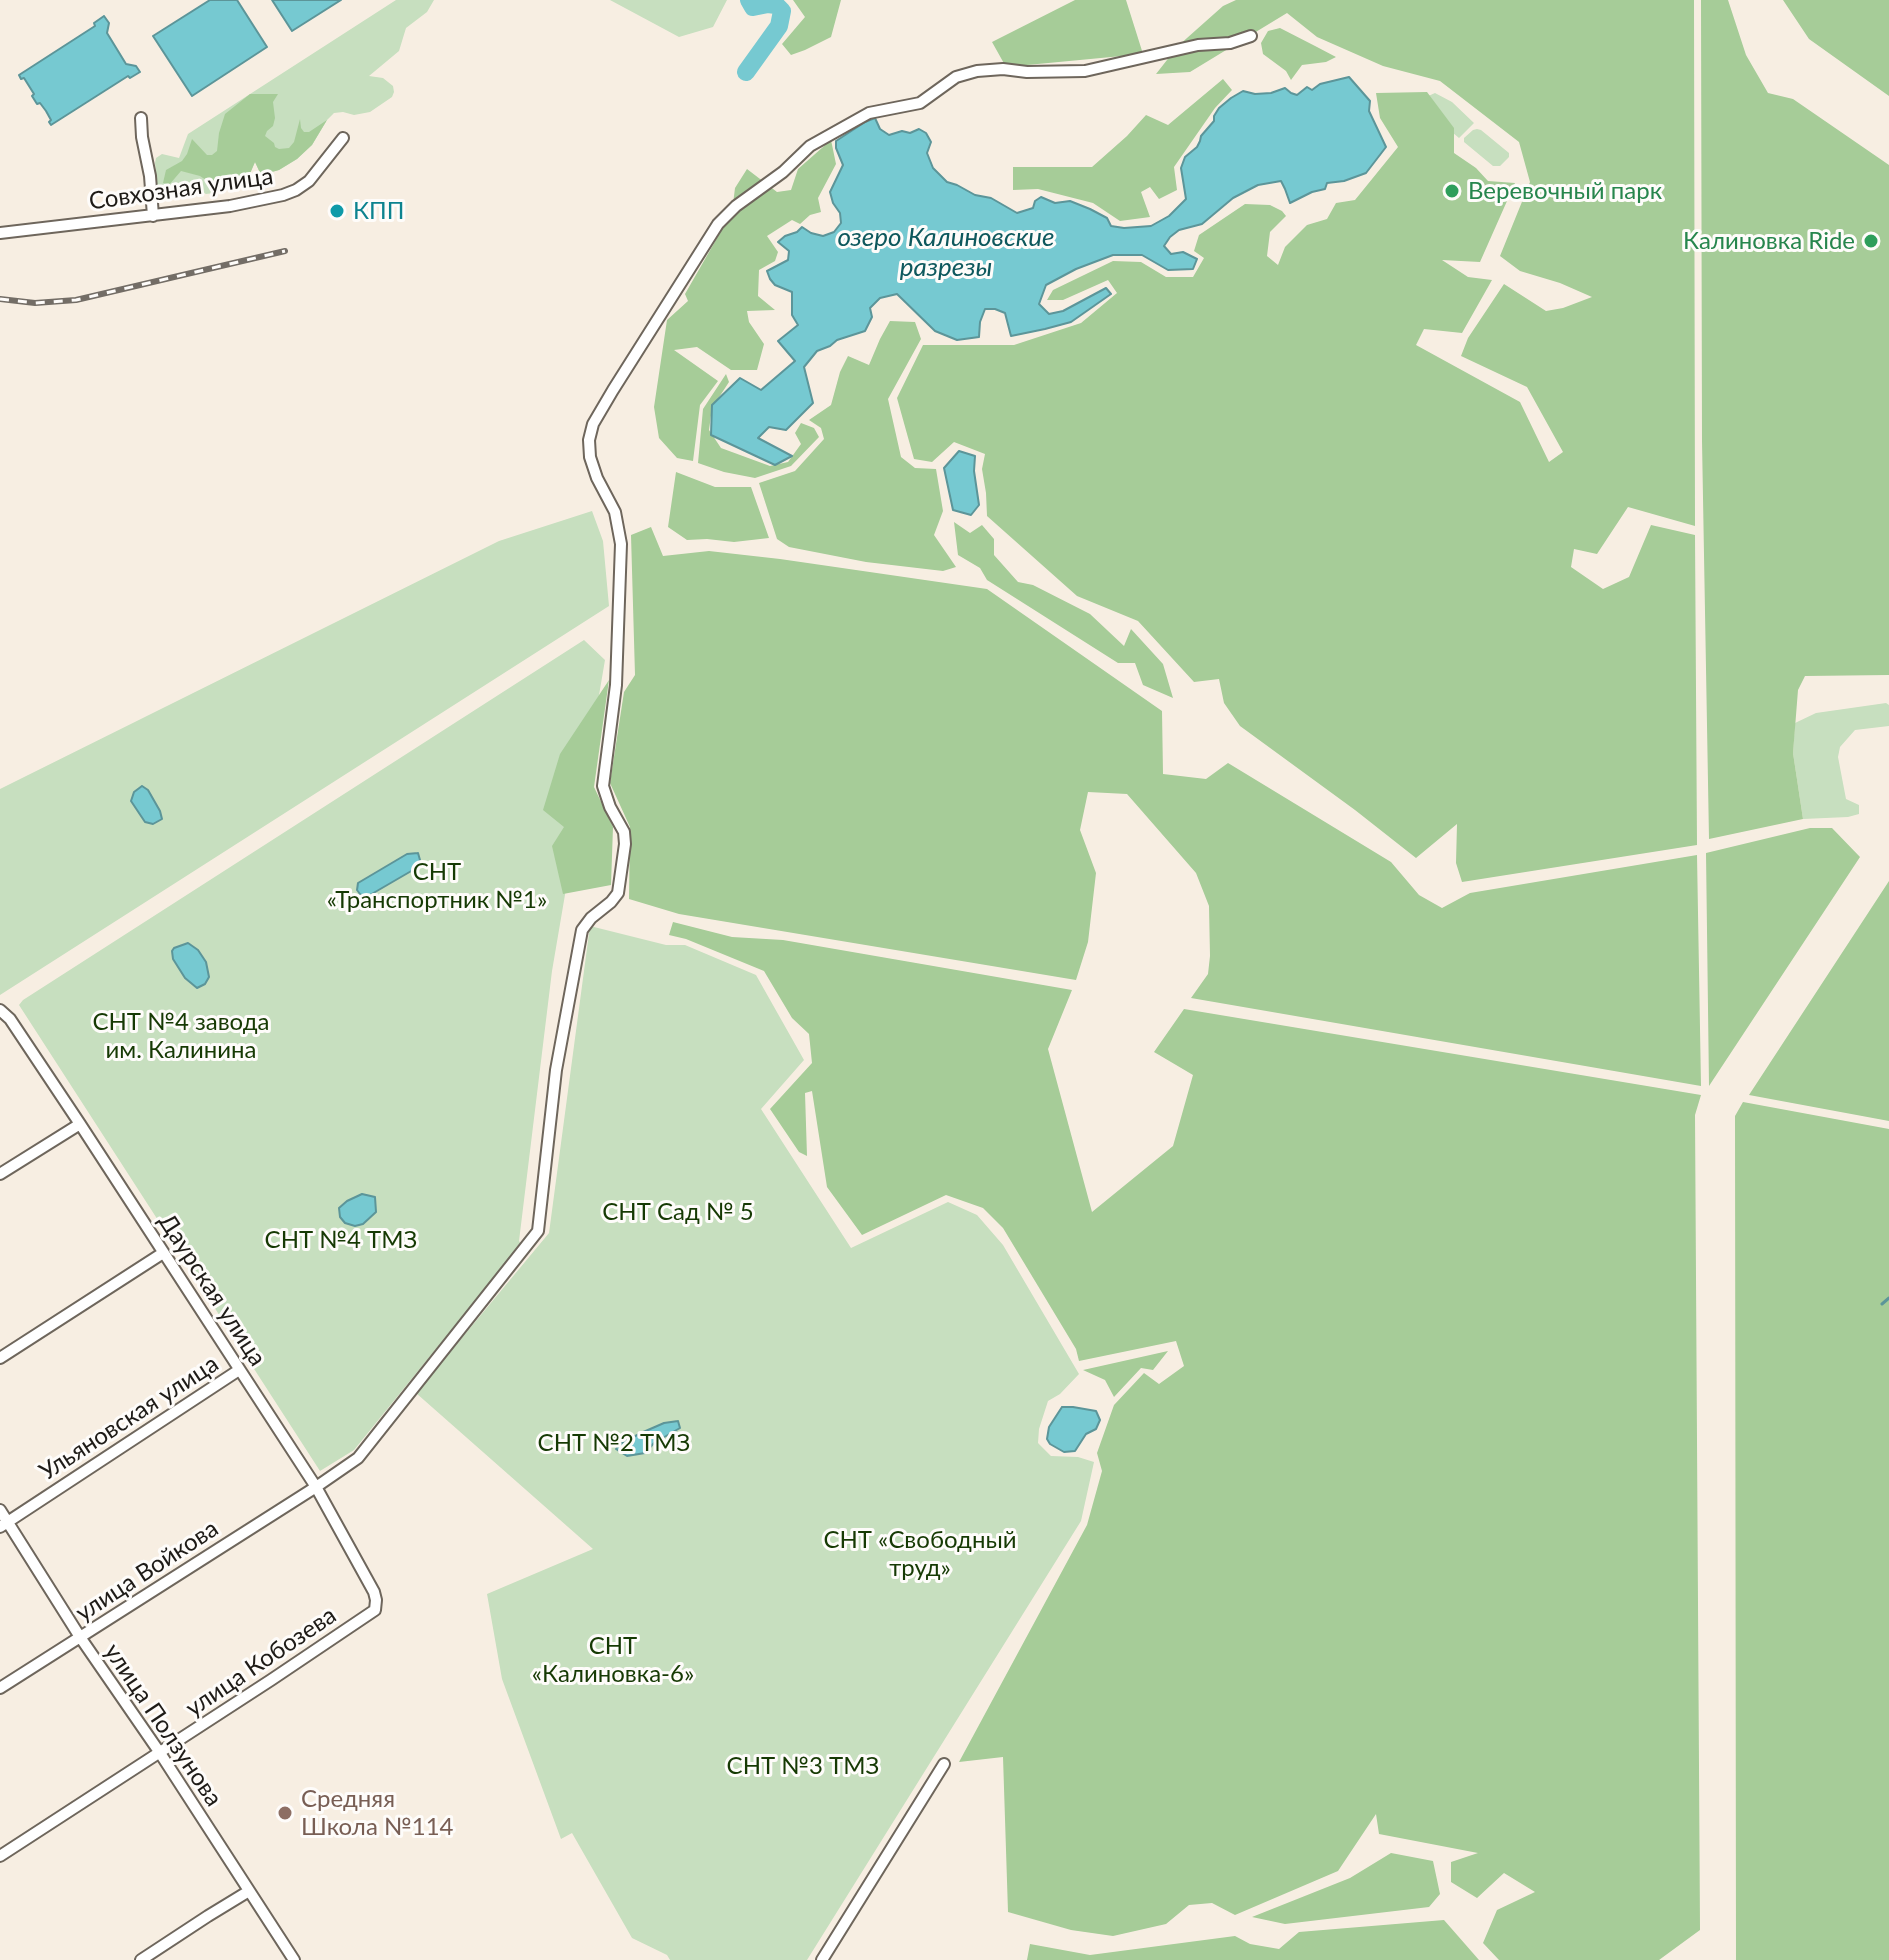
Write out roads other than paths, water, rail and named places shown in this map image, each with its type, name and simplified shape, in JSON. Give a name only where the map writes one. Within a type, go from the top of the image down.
[{"type":"street","name":"улица Войкова","points":[[0,1688],[358,1458],[538,1231],[556,1070],[582,930],[618,893],[625,844],[624,832],[603,786],[616,685],[621,544],[615,512],[590,457],[589,440],[593,424],[613,390],[718,224],[810,146],[869,113],[920,103],[956,77],[1003,69],[1027,72],[1085,71],[1198,45],[1230,43],[1251,36]]},
{"type":"street","points":[[141,118],[153,216]]},
{"type":"street","name":"Совхозная улица","points":[[0,233],[230,206],[296,190],[309,181],[343,138]]},
{"type":"street","name":"Даурская улица","points":[[0,1010],[10,1019],[80,1124],[316,1487],[376,1600]]},
{"type":"street","points":[[0,1174],[80,1124]]},
{"type":"street","points":[[0,1358],[163,1253]]},
{"type":"street","name":"Ульяновская улица","points":[[4,1525],[239,1370]]},
{"type":"street","name":"улица Ползунова","points":[[0,1510],[4,1525],[160,1753],[294,1960]]},
{"type":"street","name":"улица Кобозева","points":[[0,1856],[375,1610],[376,1600]]},
{"type":"street","points":[[822,1960],[944,1764]]},
{"type":"street","points":[[141,1960],[249,1891]]},
{"type":"water","points":[[210,0],[237,0],[267,47],[192,96],[153,36]]},
{"type":"water","points":[[272,0],[341,0],[292,31]]},
{"type":"water","points":[[104,16],[109,23],[107,33],[126,64],[136,66],[140,72],[130,78],[128,76],[51,125],[46,111],[40,103],[37,104],[32,96],[34,94],[19,75],[95,26],[94,23]]},
{"type":"water","name":"озеро Калиновские разрезы","points":[[1349,77],[1370,101],[1369,111],[1386,147],[1366,173],[1327,183],[1325,189],[1290,203],[1281,181],[1258,185],[1233,198],[1202,224],[1179,230],[1164,246],[1171,254],[1183,252],[1197,259],[1193,269],[1168,270],[1142,255],[1113,255],[1076,269],[1046,285],[1039,304],[1049,314],[1063,311],[1106,288],[1111,294],[1071,322],[1045,329],[1011,336],[1005,313],[985,309],[979,337],[957,340],[935,331],[897,294],[880,298],[870,308],[872,317],[865,331],[837,340],[817,351],[804,367],[813,403],[786,430],[769,427],[758,438],[792,456],[775,465],[711,435],[712,405],[740,378],[761,390],[795,361],[778,341],[798,325],[792,315],[792,292],[775,285],[767,271],[788,260],[789,251],[778,242],[785,236],[802,227],[823,236],[834,232],[841,223],[840,213],[830,192],[843,165],[836,141],[865,122],[875,118],[880,129],[889,135],[919,129],[926,133],[931,142],[927,153],[933,168],[947,182],[975,195],[991,198],[1017,213],[1033,208],[1035,201],[1041,197],[1055,203],[1070,201],[1090,209],[1107,218],[1111,226],[1151,226],[1169,216],[1186,199],[1181,168],[1185,157],[1197,147],[1219,108],[1231,98],[1243,91],[1271,93],[1285,88],[1297,95],[1307,87],[1312,90],[1320,84]]},
{"type":"water","points":[[959,451],[975,456],[979,505],[971,515],[953,510],[944,468]]},
{"type":"water","points":[[142,786],[148,790],[160,811],[162,819],[153,824],[145,822],[131,801],[134,792]]},
{"type":"water","points":[[418,853],[420,860],[413,870],[370,895],[363,896],[357,890],[358,883],[407,854]]},
{"type":"water","points":[[188,943],[198,950],[206,962],[209,977],[205,984],[197,988],[185,978],[173,959],[174,948]]},
{"type":"water","points":[[362,1194],[375,1197],[376,1212],[363,1224],[355,1226],[345,1223],[340,1217],[339,1208]]},
{"type":"water","points":[[1062,1407],[1096,1411],[1100,1420],[1096,1429],[1086,1434],[1075,1451],[1064,1452],[1047,1439],[1049,1427]]},
{"type":"water","points":[[678,1421],[680,1428],[654,1443],[645,1453],[627,1456],[616,1449],[641,1433],[664,1423]]},
{"type":"waterway","points":[[746,72],[779,26],[782,11],[776,5],[753,7],[749,0]]},
{"type":"waterway","points":[[1882,1304],[1889,1298]]},
{"type":"railway","points":[[0,299],[35,303],[76,300],[285,251]]},
{"type":"place","name":"Веревочный парк","points":[[1452,191]]},
{"type":"place","name":"КПП","points":[[337,211]]},
{"type":"place","name":"Калиновка Ride","points":[[1871,241]]},
{"type":"place","name":"Средняя Школа №114","points":[[285,1813]]},
{"type":"park label","name":"СНТ «Транспортник №1»","points":[[437,886]]},
{"type":"park label","name":"СНТ №4 завода им. Калинина","points":[[181,1036]]},
{"type":"park label","name":"СНТ Сад № 5","points":[[678,1212]]},
{"type":"park label","name":"СНТ №4 ТМЗ","points":[[341,1240]]},
{"type":"park label","name":"СНТ №2 ТМЗ","points":[[614,1443]]},
{"type":"park label","name":"СНТ «Свободный труд»","points":[[920,1554]]},
{"type":"park label","name":"СНТ «Калиновка-6»","points":[[613,1660]]},
{"type":"park label","name":"СНТ №3 ТМЗ","points":[[803,1766]]}]
